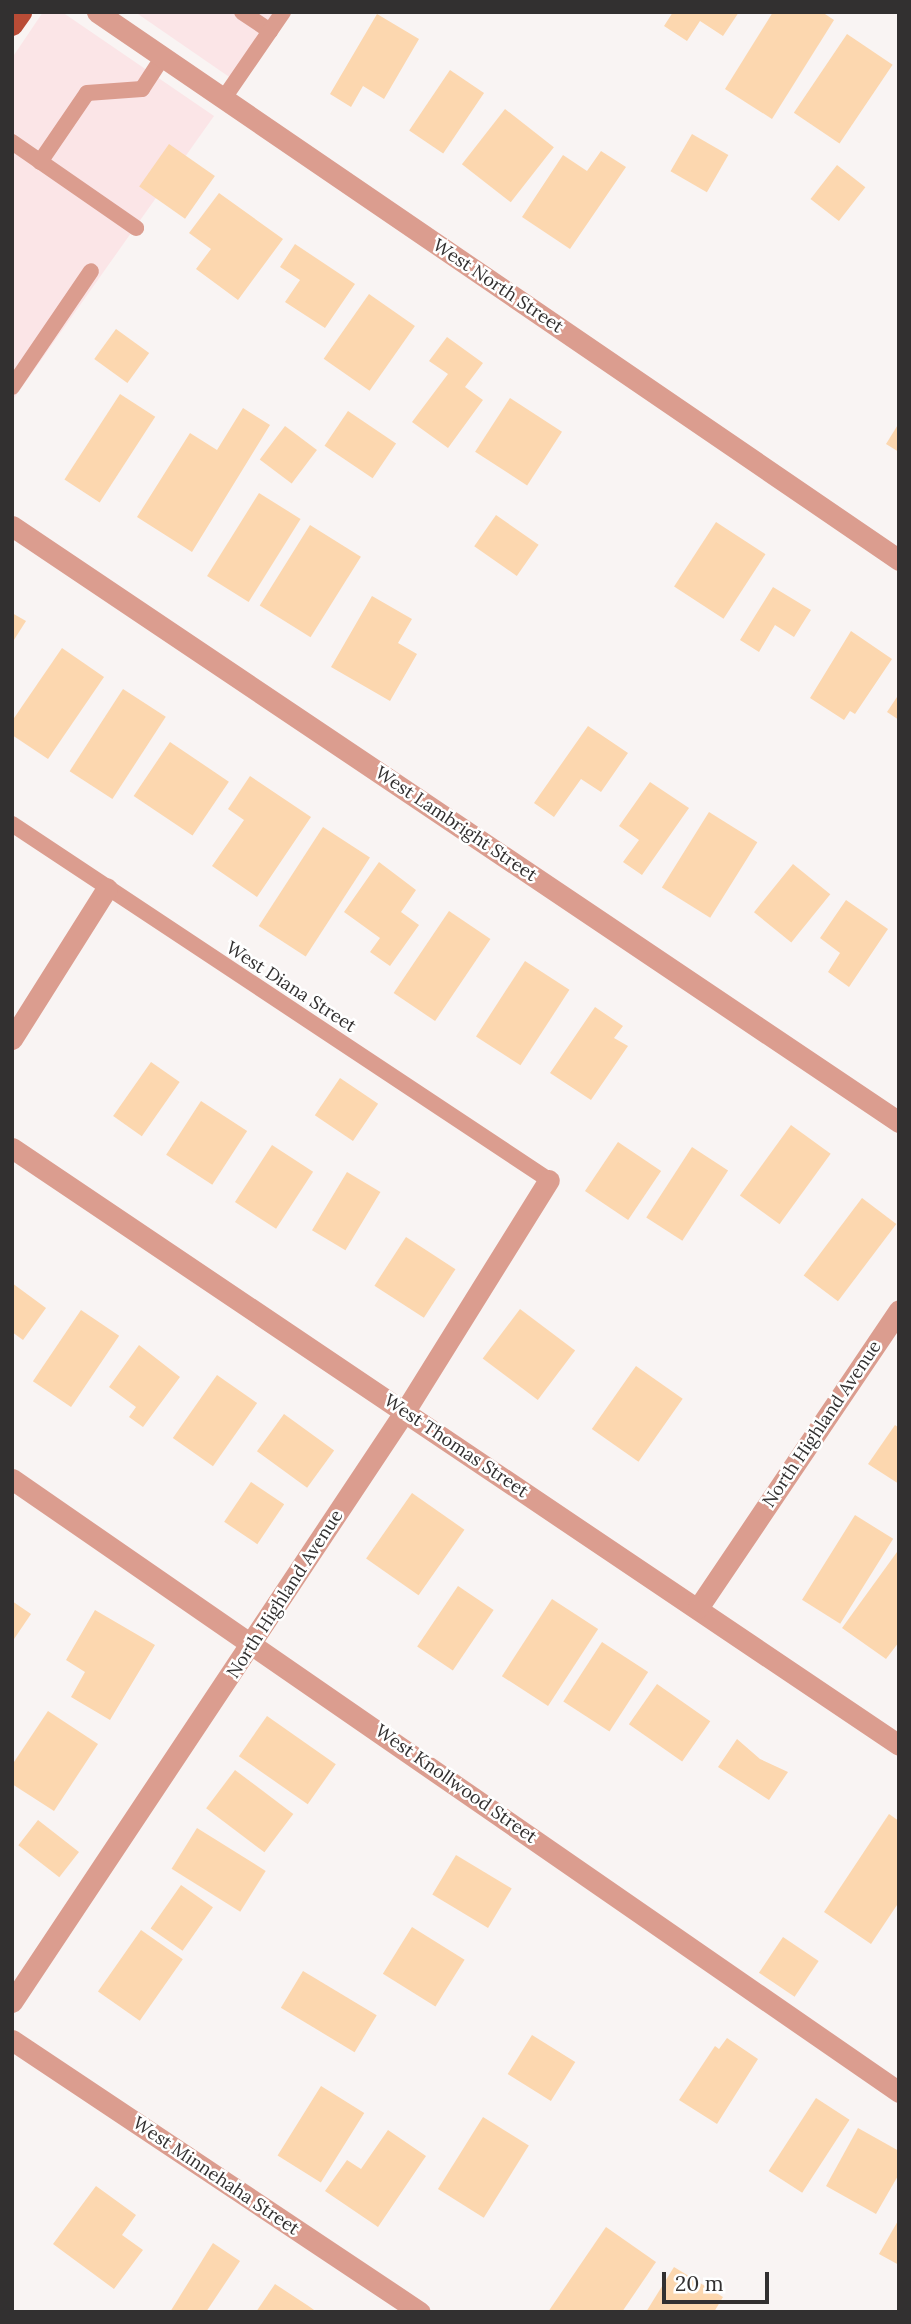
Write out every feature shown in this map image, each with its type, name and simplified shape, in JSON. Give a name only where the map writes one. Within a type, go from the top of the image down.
[{"type":"main road","points":[[12,25],[21,12]]},
{"type":"street","name":"West North Street","points":[[97,12],[899,560]]},
{"type":"street","name":"West Lambright Street","points":[[12,526],[899,1122]]},
{"type":"street","points":[[12,1039],[107,888]]},
{"type":"street","name":"West Thomas Street","points":[[12,1148],[899,1745]]},
{"type":"street","name":"North Highland Avenue","points":[[12,2002],[405,1411],[549,1180]]},
{"type":"street","name":"North Highland Avenue","points":[[698,1608],[899,1310]]},
{"type":"street","name":"West Knollwood Street","points":[[12,1479],[253,1642],[899,2092]]},
{"type":"street","name":"West Minnehaha Street","points":[[12,2040],[420,2312]]},
{"type":"lane","points":[[242,12],[271,31]]},
{"type":"lane","points":[[224,98],[284,12]]},
{"type":"lane","points":[[40,162],[87,93],[142,89],[163,57]]},
{"type":"lane","points":[[12,142],[136,228]]},
{"type":"lane","points":[[12,387],[91,271]]},
{"type":"lane","name":"West Diana Street","points":[[12,824],[549,1180]]},
{"type":"shaded area","points":[[43,12],[62,12],[214,116],[12,401],[12,58]]},
{"type":"shaded area","points":[[135,12],[287,12],[238,83]]},
{"type":"building","points":[[673,12],[739,12],[723,36],[700,21],[687,41],[664,26]]},
{"type":"building","points":[[773,12],[822,12],[834,20],[772,119],[725,89]]},
{"type":"building","points":[[377,14],[419,39],[384,99],[363,86],[351,107],[330,94]]},
{"type":"building","points":[[847,34],[893,65],[839,144],[794,113]]},
{"type":"building","points":[[450,70],[484,93],[443,153],[409,131]]},
{"type":"building","points":[[505,109],[554,147],[511,202],[462,164]]},
{"type":"building","points":[[692,134],[728,155],[707,192],[670,171]]},
{"type":"building","points":[[169,144],[215,176],[185,219],[139,187]]},
{"type":"building","points":[[601,151],[626,167],[570,249],[522,217],[563,155],[587,171]]},
{"type":"building","points":[[837,165],[865,187],[839,221],[811,199]]},
{"type":"building","points":[[219,193],[283,239],[238,300],[196,269],[211,249],[189,233]]},
{"type":"building","points":[[295,244],[355,284],[325,328],[285,302],[300,280],[280,267]]},
{"type":"building","points":[[369,294],[415,326],[370,391],[324,359]]},
{"type":"building","points":[[116,329],[149,353],[127,383],[94,359]]},
{"type":"building","points":[[447,337],[483,363],[465,387],[483,400],[448,448],[412,422],[448,374],[429,361]]},
{"type":"building","points":[[120,394],[155,417],[100,502],[64,480]]},
{"type":"building","points":[[510,398],[562,432],[527,485],[475,452]]},
{"type":"building","points":[[243,408],[270,425],[192,552],[137,517],[190,433],[217,450]]},
{"type":"building","points":[[348,411],[396,443],[373,478],[325,446]]},
{"type":"building","points":[[899,423],[899,452],[886,444]]},
{"type":"building","points":[[285,426],[317,450],[292,484],[260,460]]},
{"type":"building","points":[[259,493],[301,519],[249,602],[207,576]]},
{"type":"building","points":[[496,515],[539,545],[517,576],[474,546]]},
{"type":"building","points":[[716,522],[765,554],[724,619],[674,587]]},
{"type":"building","points":[[310,525],[361,557],[311,637],[260,606]]},
{"type":"building","points":[[773,587],[811,610],[794,637],[775,625],[759,652],[740,640]]},
{"type":"building","points":[[372,596],[412,619],[398,643],[417,654],[390,701],[331,667]]},
{"type":"building","points":[[12,613],[26,621],[12,643]]},
{"type":"building","points":[[851,631],[892,659],[855,714],[850,711],[844,720],[810,698]]},
{"type":"building","points":[[62,648],[104,677],[48,759],[12,735],[12,721]]},
{"type":"building","points":[[123,689],[166,717],[112,799],[70,771]]},
{"type":"building","points":[[899,694],[899,720],[887,712]]},
{"type":"building","points":[[588,726],[628,753],[601,792],[581,779],[554,817],[534,803]]},
{"type":"building","points":[[170,742],[229,782],[193,836],[134,796]]},
{"type":"building","points":[[250,776],[311,817],[257,897],[212,866],[244,820],[228,809]]},
{"type":"building","points":[[650,782],[689,808],[642,875],[623,862],[639,840],[619,826]]},
{"type":"building","points":[[709,812],[757,842],[710,918],[662,887]]},
{"type":"building","points":[[323,827],[370,857],[306,956],[259,926]]},
{"type":"building","points":[[379,862],[416,890],[401,912],[419,925],[390,966],[370,952],[380,938],[344,912]]},
{"type":"building","points":[[793,864],[830,894],[791,942],[754,912]]},
{"type":"building","points":[[846,900],[888,929],[849,987],[828,972],[840,953],[820,938]]},
{"type":"building","points":[[449,911],[490,939],[435,1021],[394,993]]},
{"type":"building","points":[[525,961],[569,990],[520,1065],[476,1036]]},
{"type":"building","points":[[595,1007],[623,1026],[614,1038],[628,1046],[591,1100],[550,1073]]},
{"type":"building","points":[[151,1062],[180,1082],[142,1136],[113,1116]]},
{"type":"building","points":[[340,1078],[378,1104],[353,1141],[315,1115]]},
{"type":"building","points":[[201,1101],[247,1131],[212,1185],[166,1155]]},
{"type":"building","points":[[791,1125],[831,1154],[780,1224],[740,1195]]},
{"type":"building","points":[[618,1142],[661,1171],[628,1220],[585,1191]]},
{"type":"building","points":[[272,1145],[313,1172],[276,1229],[235,1202]]},
{"type":"building","points":[[692,1147],[728,1170],[682,1241],[646,1217]]},
{"type":"building","points":[[347,1172],[380,1192],[345,1250],[312,1230]]},
{"type":"building","points":[[862,1198],[896,1224],[838,1301],[804,1275]]},
{"type":"building","points":[[406,1237],[455,1269],[424,1318],[374,1286]]},
{"type":"building","points":[[12,1283],[46,1308],[23,1340],[12,1332]]},
{"type":"building","points":[[520,1309],[575,1351],[538,1400],[483,1359]]},
{"type":"building","points":[[81,1310],[119,1336],[71,1407],[33,1381]]},
{"type":"building","points":[[139,1345],[180,1377],[143,1427],[129,1417],[136,1407],[109,1387]]},
{"type":"building","points":[[636,1366],[683,1399],[639,1462],[592,1429]]},
{"type":"building","points":[[217,1375],[257,1403],[213,1466],[173,1438]]},
{"type":"building","points":[[284,1414],[334,1450],[307,1488],[257,1451]]},
{"type":"building","points":[[895,1425],[899,1428],[899,1484],[868,1464]]},
{"type":"building","points":[[251,1482],[284,1504],[257,1544],[224,1522]]},
{"type":"building","points":[[412,1493],[464,1530],[419,1595],[366,1559]]},
{"type":"building","points":[[855,1515],[893,1539],[840,1624],[802,1600]]},
{"type":"building","points":[[897,1552],[899,1642],[886,1659],[842,1628]]},
{"type":"building","points":[[458,1586],[494,1610],[453,1671],[417,1647]]},
{"type":"building","points":[[552,1599],[598,1629],[548,1706],[502,1676]]},
{"type":"building","points":[[12,1601],[31,1614],[12,1642]]},
{"type":"building","points":[[95,1610],[155,1645],[110,1720],[71,1697],[85,1672],[66,1660]]},
{"type":"building","points":[[602,1642],[648,1672],[609,1732],[563,1702]]},
{"type":"building","points":[[657,1684],[710,1721],[682,1761],[629,1724]]},
{"type":"building","points":[[48,1711],[98,1744],[54,1811],[12,1784],[12,1765]]},
{"type":"building","points":[[267,1716],[336,1764],[308,1804],[239,1756]]},
{"type":"building","points":[[737,1739],[760,1759],[788,1772],[769,1800],[718,1767]]},
{"type":"building","points":[[235,1770],[293,1814],[264,1852],[206,1808]]},
{"type":"building","points":[[889,1814],[899,1821],[899,1902],[871,1944],[824,1912]]},
{"type":"building","points":[[38,1820],[79,1852],[59,1877],[18,1845]]},
{"type":"building","points":[[197,1828],[266,1871],[240,1912],[172,1869]]},
{"type":"building","points":[[456,1855],[512,1888],[488,1928],[432,1894]]},
{"type":"building","points":[[181,1885],[213,1907],[183,1951],[151,1928]]},
{"type":"building","points":[[412,1927],[465,1960],[435,2006],[383,1974]]},
{"type":"building","points":[[141,1930],[183,1959],[140,2021],[98,1991]]},
{"type":"building","points":[[783,1937],[819,1961],[795,1997],[759,1973]]},
{"type":"building","points":[[303,1971],[377,2015],[355,2052],[281,2008]]},
{"type":"building","points":[[532,2035],[575,2062],[551,2101],[508,2074]]},
{"type":"building","points":[[727,2038],[758,2059],[717,2124],[679,2100],[715,2046],[719,2049]]},
{"type":"building","points":[[321,2086],[364,2113],[321,2183],[278,2156]]},
{"type":"building","points":[[816,2098],[850,2120],[802,2193],[769,2171]]},
{"type":"building","points":[[483,2117],[529,2146],[484,2218],[438,2189]]},
{"type":"building","points":[[858,2128],[899,2151],[899,2174],[876,2214],[826,2186]]},
{"type":"building","points":[[388,2130],[426,2156],[378,2227],[325,2191],[347,2160],[361,2169]]},
{"type":"building","points":[[96,2186],[136,2215],[122,2235],[143,2250],[114,2289],[53,2244]]},
{"type":"building","points":[[899,2219],[899,2265],[879,2254]]},
{"type":"building","points":[[606,2227],[656,2262],[622,2312],[548,2312]]},
{"type":"building","points":[[213,2243],[240,2261],[206,2312],[170,2312]]},
{"type":"building","points":[[674,2267],[723,2297],[714,2312],[646,2312]]},
{"type":"building","points":[[275,2284],[307,2305],[317,2312],[256,2312]]}]
